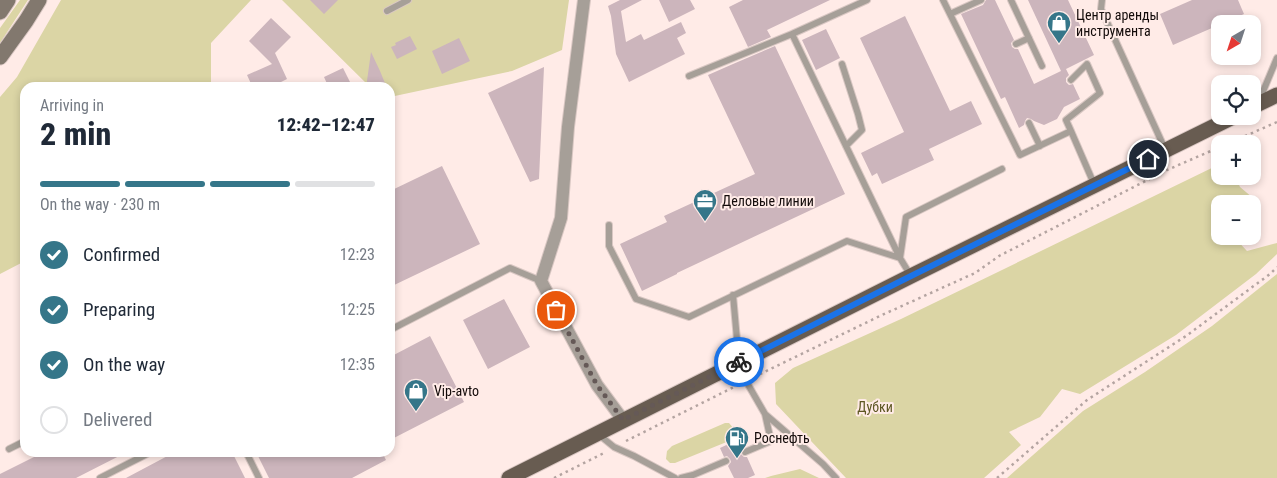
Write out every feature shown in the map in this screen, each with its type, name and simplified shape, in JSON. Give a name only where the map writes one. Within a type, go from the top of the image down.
[{"type":"main road","points":[[0,12],[8,0]]},
{"type":"main road","points":[[0,56],[39,0]]},
{"type":"main road","points":[[1261,103],[1277,95]]},
{"type":"main road","points":[[509,478],[1217,125]]},
{"type":"street","points":[[584,0],[568,127],[561,218],[541,281],[597,385],[623,420]]},
{"type":"lane","points":[[387,12],[408,0]]},
{"type":"lane","points":[[689,76],[792,34],[867,0]]},
{"type":"lane","points":[[943,0],[1020,155],[1071,131]]},
{"type":"lane","points":[[950,14],[981,0]]},
{"type":"lane","points":[[1011,0],[1042,66]]},
{"type":"lane","points":[[1102,0],[1101,9],[1166,150]]},
{"type":"lane","points":[[792,34],[900,258],[911,276]]},
{"type":"lane","points":[[1016,44],[1029,38]]},
{"type":"lane","points":[[1261,93],[1277,58]]},
{"type":"lane","points":[[842,64],[862,130],[846,146]]},
{"type":"lane","points":[[1071,80],[1087,64],[1100,93],[1066,120],[1095,186]]},
{"type":"lane","points":[[1029,123],[1040,146]]},
{"type":"lane","points":[[900,258],[906,217],[1002,169]]},
{"type":"lane","points":[[608,225],[609,246],[636,300],[689,317],[847,241],[900,258]]},
{"type":"lane","points":[[395,327],[510,268],[541,281]]},
{"type":"lane","points":[[734,295],[739,362],[746,381],[765,414],[771,442],[745,452]]},
{"type":"lane","points":[[765,414],[823,464],[836,478]]},
{"type":"lane","points":[[597,434],[614,447],[674,478]]},
{"type":"lane","points":[[10,449],[20,444]]},
{"type":"lane","points":[[100,478],[141,457]]},
{"type":"lane","points":[[248,457],[259,478]]},
{"type":"lane","points":[[680,478],[693,475],[726,461]]},
{"type":"path","points":[[1248,135],[1277,122]]},
{"type":"path","points":[[554,478],[746,381],[882,315],[975,273],[999,256],[1167,170],[1211,151]]},
{"type":"path","points":[[997,478],[1087,400],[1186,336],[1277,267]]},
{"type":"green space","points":[[20,0],[28,0],[0,43],[0,28]]},
{"type":"green space","points":[[61,0],[251,0],[211,43],[211,82],[20,82],[20,264],[0,274],[0,97],[17,77]]},
{"type":"green space","points":[[282,0],[569,0],[562,50],[512,71],[395,96],[395,82],[365,82]]},
{"type":"green space","name":"Дубки","points":[[1211,168],[1211,185],[1239,185],[1250,195],[1211,195],[1211,245],[1241,245],[1247,251],[1277,243],[1277,254],[1256,274],[1176,335],[1080,394],[1062,389],[1040,417],[1009,432],[1021,445],[984,478],[846,478],[776,404],[775,383],[793,368],[901,319]]},
{"type":"green space","points":[[1277,274],[1277,478],[1007,478],[1083,411],[1145,372],[1212,326]]},
{"type":"green space","points":[[729,423],[735,430],[734,436],[729,441],[675,463],[670,463],[666,459],[667,451],[672,446]]},
{"type":"green space","points":[[800,469],[819,478],[765,478],[771,476]]},
{"type":"building","points":[[310,0],[338,0],[324,14]]},
{"type":"building","points":[[620,0],[642,0],[621,11],[626,42],[641,34],[644,40],[681,22],[686,33],[677,38],[685,54],[629,82],[616,54],[608,6]]},
{"type":"building","points":[[659,0],[690,0],[695,9],[669,22]]},
{"type":"building","points":[[743,0],[830,0],[767,30],[771,37],[748,47],[729,7]]},
{"type":"building","points":[[986,0],[995,0],[1014,40],[1011,43],[1012,47],[1018,49],[1034,84],[1061,71],[1028,0],[1068,0],[1094,55],[1066,69],[1069,75],[1066,78],[1066,82],[1069,85],[1073,84],[1080,99],[1064,107],[1057,119],[1044,125],[1027,118],[1024,125],[1019,128],[1005,97],[1001,99],[961,14],[983,5]]},
{"type":"building","points":[[1192,0],[1238,0],[1244,14],[1211,15],[1211,28],[1173,45],[1160,14]]},
{"type":"building","points":[[905,16],[950,111],[971,101],[982,124],[929,149],[934,160],[882,184],[877,173],[872,176],[861,153],[904,132],[860,38]]},
{"type":"building","points":[[271,18],[291,37],[275,53],[287,79],[281,82],[250,82],[247,75],[272,64],[249,41]]},
{"type":"building","points":[[826,29],[840,58],[816,70],[802,40]]},
{"type":"building","points":[[410,36],[417,49],[397,59],[391,47]]},
{"type":"building","points":[[459,38],[470,61],[442,74],[432,51]]},
{"type":"building","points":[[775,46],[845,194],[642,291],[620,244],[667,222],[664,216],[755,174],[708,75]]},
{"type":"building","points":[[371,52],[385,82],[367,82]]},
{"type":"building","points":[[544,67],[539,179],[530,182],[488,93]]},
{"type":"building","points":[[343,68],[350,82],[326,82],[324,77]]},
{"type":"building","points":[[442,166],[480,244],[395,285],[395,189]]},
{"type":"building","points":[[504,299],[530,347],[488,369],[463,320]]},
{"type":"building","points":[[430,336],[464,402],[395,437],[395,354]]},
{"type":"building","points":[[739,439],[743,448],[740,451],[741,454],[747,457],[755,475],[748,478],[734,478],[728,466],[731,462],[730,459],[727,456],[724,457],[720,448]]},
{"type":"building","points":[[34,457],[117,457],[76,478],[0,478],[0,474]]},
{"type":"building","points":[[166,457],[234,457],[245,478],[126,478]]},
{"type":"building","points":[[258,457],[384,457],[386,460],[352,478],[269,478]]},
{"type":"way so far","points":[[556,310],[597,385],[623,420],[739,362]]},
{"type":"place","name":"Центр аренды инструмента","points":[[1059,44]]},
{"type":"place","name":"Деловые линии","points":[[705,222]]},
{"type":"place","name":"Vip-avto","points":[[416,412]]},
{"type":"place","name":"Роснефть","points":[[737,459]]},
{"type":"route","points":[[739,362],[1148,159]]}]
